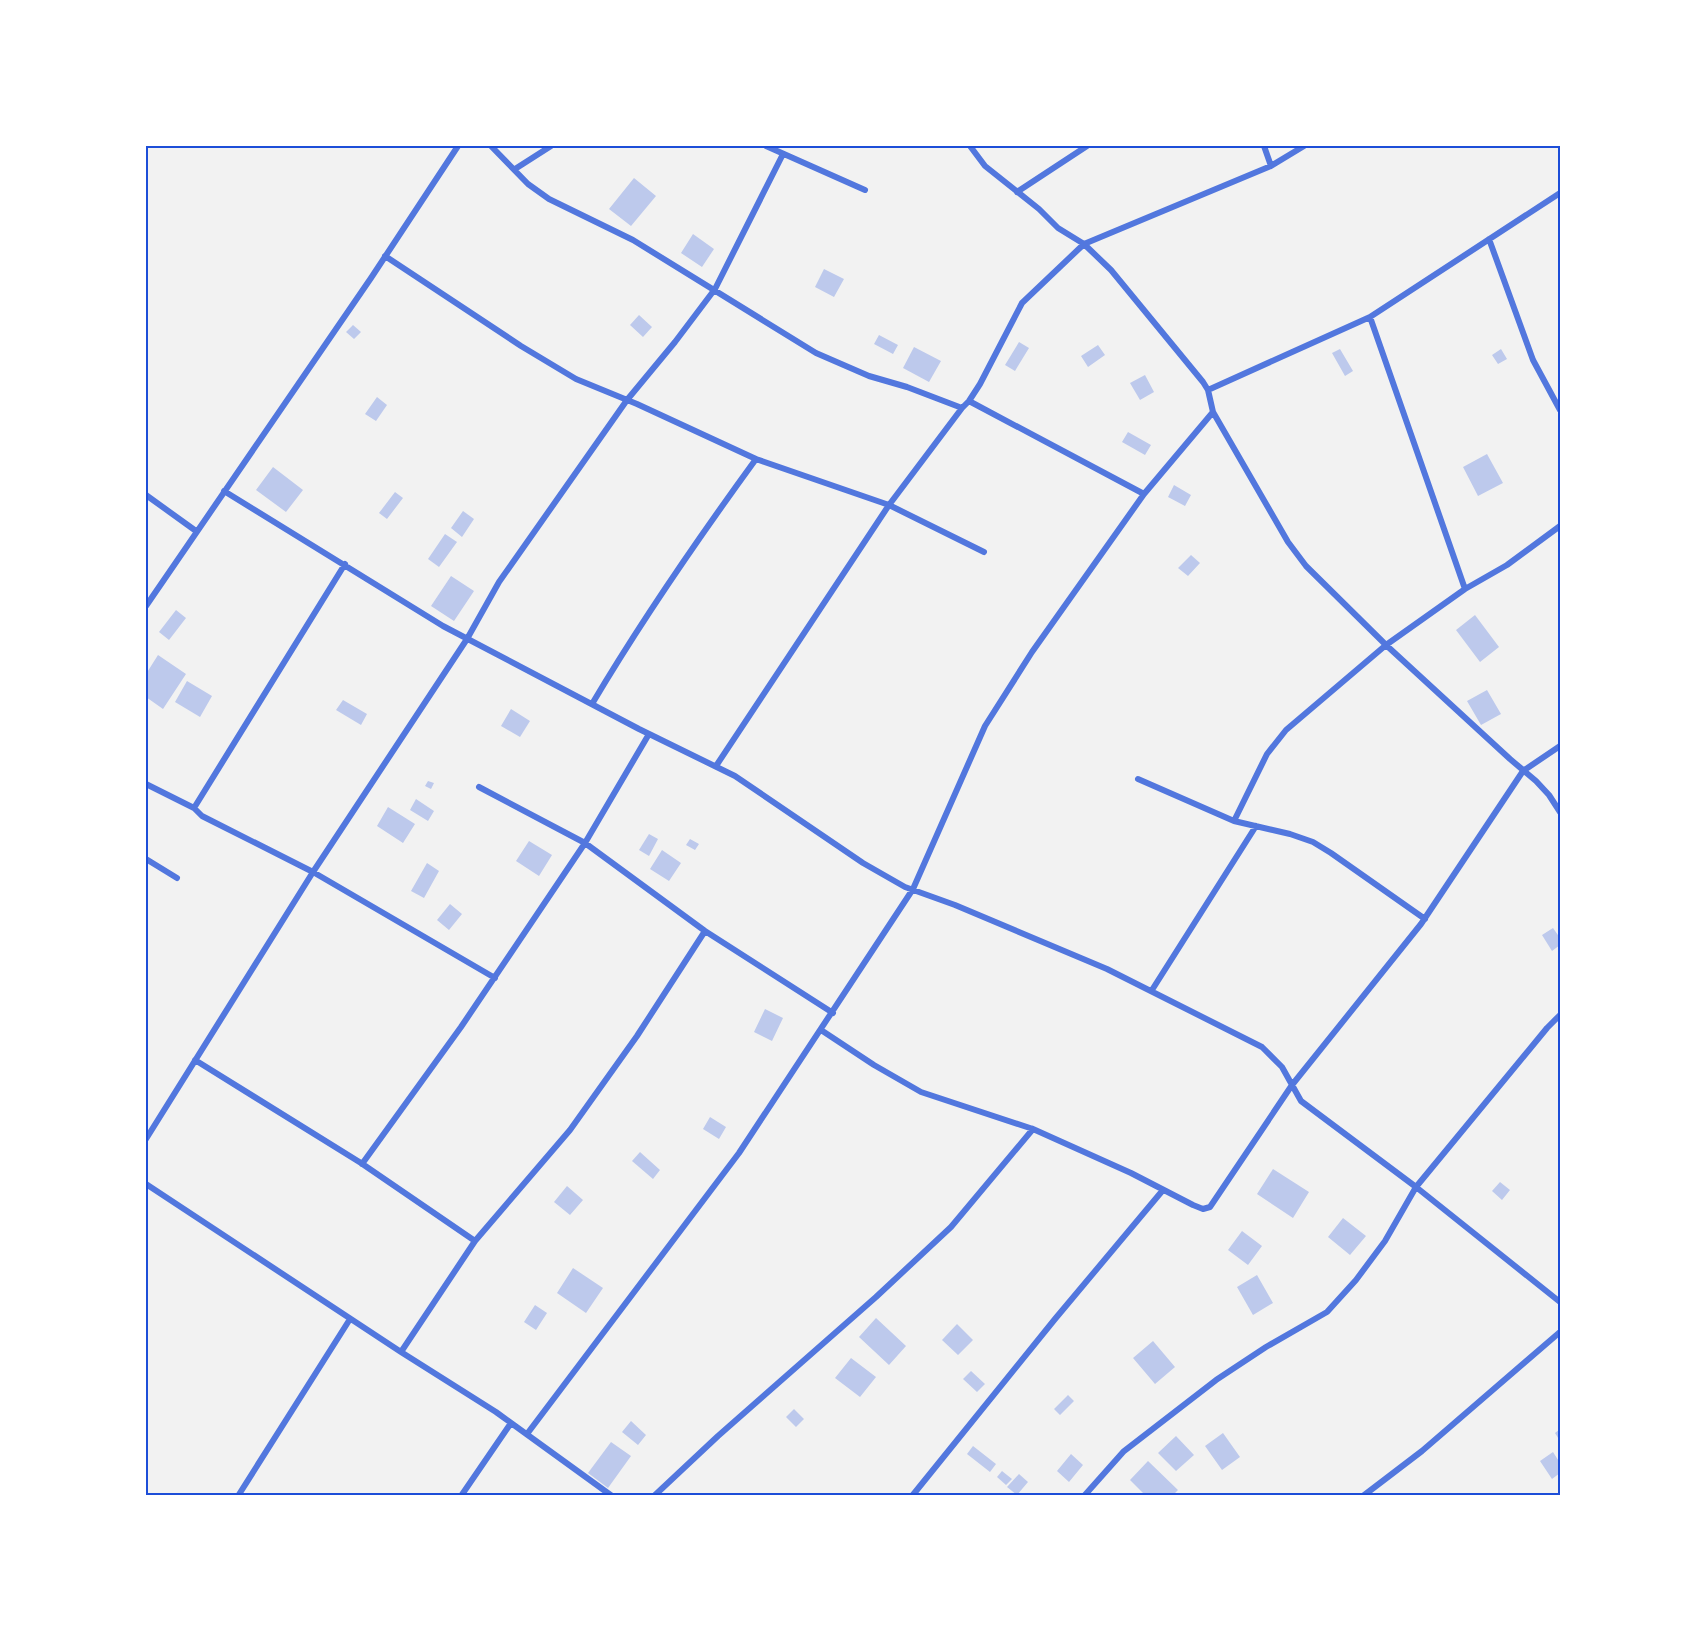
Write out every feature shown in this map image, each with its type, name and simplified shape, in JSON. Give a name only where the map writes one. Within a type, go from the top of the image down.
[{"type":"street","points":[[146,606],[458,146]]},
{"type":"street","points":[[491,146],[528,184],[549,199],[633,240],[816,353],[869,376],[907,387],[962,408]]},
{"type":"street","points":[[515,169],[551,146]]},
{"type":"street","points":[[766,146],[865,190]]},
{"type":"street","points":[[970,146],[985,166],[1039,209],[1058,228],[1084,244],[1111,270],[1208,390],[1213,412],[1288,542],[1306,566],[1386,645],[1543,788],[1560,812]]},
{"type":"street","points":[[1017,192],[1087,146]]},
{"type":"street","points":[[1264,146],[1271,166]]},
{"type":"street","points":[[716,766],[889,505],[969,401],[1022,303],[1084,244],[1271,166],[1304,146]]},
{"type":"street","points":[[146,1139],[314,872],[466,639],[499,582],[627,400],[715,289],[783,154]]},
{"type":"street","points":[[1208,390],[1370,317],[1560,193]]},
{"type":"street","points":[[1489,239],[1533,360],[1560,410]]},
{"type":"street","points":[[385,256],[521,346],[576,379],[756,459],[889,505],[984,552]]},
{"type":"street","points":[[1370,317],[1465,589]]},
{"type":"street","points":[[969,401],[1144,494]]},
{"type":"street","points":[[527,1434],[740,1153],[913,889],[985,726],[1032,652],[1144,494],[1213,412]]},
{"type":"street","points":[[592,704],[693,545],[756,459]]},
{"type":"street","points":[[224,491],[466,639],[735,776],[863,863],[913,889],[1096,964],[1262,1047],[1282,1067],[1301,1101],[1560,1302]]},
{"type":"street","points":[[146,495],[196,531]]},
{"type":"street","points":[[1234,821],[1267,754],[1286,730],[1386,645],[1465,589],[1507,565],[1560,526]]},
{"type":"street","points":[[194,808],[345,564]]},
{"type":"street","points":[[362,1164],[495,978],[585,843],[649,734]]},
{"type":"street","points":[[821,1030],[874,1065],[921,1092],[1033,1128],[1203,1209],[1210,1207],[1292,1084],[1425,919],[1523,771],[1560,746]]},
{"type":"street","points":[[1138,779],[1234,821],[1313,842],[1425,919]]},
{"type":"street","points":[[146,784],[194,808],[202,816],[314,872],[495,978]]},
{"type":"street","points":[[479,787],[585,843],[705,931],[832,1013]]},
{"type":"street","points":[[1152,990],[1256,826]]},
{"type":"street","points":[[146,859],[177,878]]},
{"type":"street","points":[[401,1352],[475,1241],[570,1130],[637,1036],[705,931]]},
{"type":"street","points":[[1084,1496],[1124,1451],[1216,1380],[1266,1347],[1327,1312],[1356,1280],[1385,1241],[1416,1188],[1560,1015]]},
{"type":"street","points":[[195,1060],[362,1164],[475,1241]]},
{"type":"street","points":[[654,1496],[951,1227],[1033,1128]]},
{"type":"street","points":[[146,1184],[511,1423],[612,1496]]},
{"type":"street","points":[[912,1496],[1163,1190]]},
{"type":"street","points":[[238,1496],[350,1318]]},
{"type":"street","points":[[1363,1496],[1422,1451],[1560,1332]]},
{"type":"street","points":[[461,1496],[511,1423]]},
{"type":"building","points":[[634,178],[656,196],[631,226],[609,209]]},
{"type":"building","points":[[693,234],[714,249],[702,267],[681,253]]},
{"type":"building","points":[[824,269],[844,279],[834,297],[815,287]]},
{"type":"building","points":[[639,315],[652,327],[643,337],[630,325]]},
{"type":"building","points":[[353,325],[361,332],[354,339],[346,332]]},
{"type":"building","points":[[879,335],[898,345],[893,354],[874,344]]},
{"type":"building","points":[[1019,342],[1029,348],[1015,371],[1005,365]]},
{"type":"building","points":[[1098,345],[1105,355],[1088,367],[1081,356]]},
{"type":"building","points":[[914,347],[941,361],[929,382],[903,368]]},
{"type":"building","points":[[1340,349],[1353,371],[1345,376],[1332,353]]},
{"type":"building","points":[[1501,349],[1507,359],[1498,364],[1492,355]]},
{"type":"building","points":[[1145,375],[1154,392],[1140,400],[1130,383]]},
{"type":"building","points":[[377,397],[387,405],[376,421],[365,414]]},
{"type":"building","points":[[1128,432],[1151,445],[1145,455],[1122,442]]},
{"type":"building","points":[[1487,454],[1503,483],[1478,496],[1463,467]]},
{"type":"building","points":[[273,467],[303,490],[286,512],[256,490]]},
{"type":"building","points":[[1174,485],[1191,495],[1185,506],[1168,497]]},
{"type":"building","points":[[395,492],[403,498],[387,519],[379,513]]},
{"type":"building","points":[[463,511],[474,519],[462,537],[451,528]]},
{"type":"building","points":[[445,534],[457,542],[439,567],[428,559]]},
{"type":"building","points":[[1191,555],[1200,563],[1188,576],[1178,568]]},
{"type":"building","points":[[451,576],[474,591],[454,621],[431,606]]},
{"type":"building","points":[[176,610],[186,618],[169,640],[159,632]]},
{"type":"building","points":[[1475,615],[1499,647],[1480,662],[1456,630]]},
{"type":"building","points":[[158,655],[186,674],[163,709],[146,697],[146,674]]},
{"type":"building","points":[[187,681],[212,696],[200,717],[175,702]]},
{"type":"building","points":[[1487,690],[1501,714],[1481,725],[1467,701]]},
{"type":"building","points":[[343,700],[367,714],[361,725],[336,710]]},
{"type":"building","points":[[511,709],[530,721],[520,737],[501,726]]},
{"type":"building","points":[[428,781],[434,783],[431,789],[425,786]]},
{"type":"building","points":[[416,799],[434,811],[428,821],[410,810]]},
{"type":"building","points":[[388,807],[415,824],[403,843],[377,826]]},
{"type":"building","points":[[649,834],[658,839],[649,856],[639,850]]},
{"type":"building","points":[[690,839],[699,844],[695,850],[686,845]]},
{"type":"building","points":[[529,841],[552,855],[539,876],[516,861]]},
{"type":"building","points":[[662,850],[681,863],[669,881],[650,869]]},
{"type":"building","points":[[427,863],[439,871],[424,898],[411,891]]},
{"type":"building","points":[[450,904],[462,914],[449,930],[437,920]]},
{"type":"building","points":[[1553,928],[1560,938],[1560,945],[1552,951],[1542,935]]},
{"type":"building","points":[[765,1009],[783,1018],[772,1041],[754,1032]]},
{"type":"building","points":[[710,1117],[726,1127],[719,1139],[703,1129]]},
{"type":"building","points":[[640,1152],[660,1170],[653,1179],[632,1161]]},
{"type":"building","points":[[1273,1169],[1309,1192],[1293,1218],[1257,1194]]},
{"type":"building","points":[[1500,1182],[1510,1190],[1502,1200],[1492,1191]]},
{"type":"building","points":[[567,1186],[583,1200],[570,1215],[554,1202]]},
{"type":"building","points":[[1343,1218],[1366,1236],[1350,1255],[1328,1237]]},
{"type":"building","points":[[1242,1231],[1262,1246],[1248,1265],[1228,1250]]},
{"type":"building","points":[[573,1268],[603,1288],[586,1313],[557,1293]]},
{"type":"building","points":[[1257,1275],[1273,1303],[1253,1315],[1237,1287]]},
{"type":"building","points":[[535,1305],[547,1313],[536,1330],[524,1322]]},
{"type":"building","points":[[876,1318],[906,1346],[889,1365],[859,1337]]},
{"type":"building","points":[[957,1324],[973,1340],[958,1355],[942,1340]]},
{"type":"building","points":[[1153,1341],[1175,1367],[1155,1384],[1133,1358]]},
{"type":"building","points":[[851,1358],[876,1377],[860,1397],[835,1378]]},
{"type":"building","points":[[971,1371],[985,1384],[977,1392],[963,1379]]},
{"type":"building","points":[[1068,1395],[1074,1401],[1060,1415],[1054,1409]]},
{"type":"building","points":[[794,1409],[804,1419],[796,1427],[786,1417]]},
{"type":"building","points":[[631,1421],[646,1435],[638,1445],[622,1432]]},
{"type":"building","points":[[1560,1429],[1560,1441],[1555,1433]]},
{"type":"building","points":[[1223,1433],[1240,1457],[1222,1470],[1205,1446]]},
{"type":"building","points":[[1176,1436],[1194,1455],[1176,1471],[1158,1453]]},
{"type":"building","points":[[611,1442],[631,1456],[608,1488],[588,1473]]},
{"type":"building","points":[[973,1446],[996,1464],[990,1472],[967,1454]]},
{"type":"building","points":[[1553,1452],[1560,1463],[1560,1473],[1552,1479],[1540,1461]]},
{"type":"building","points":[[1071,1454],[1083,1465],[1069,1482],[1057,1471]]},
{"type":"building","points":[[1148,1461],[1178,1490],[1172,1496],[1146,1496],[1130,1480]]},
{"type":"building","points":[[1002,1471],[1012,1479],[1006,1485],[997,1477]]},
{"type":"building","points":[[1019,1474],[1028,1482],[1017,1495],[1007,1487]]}]
